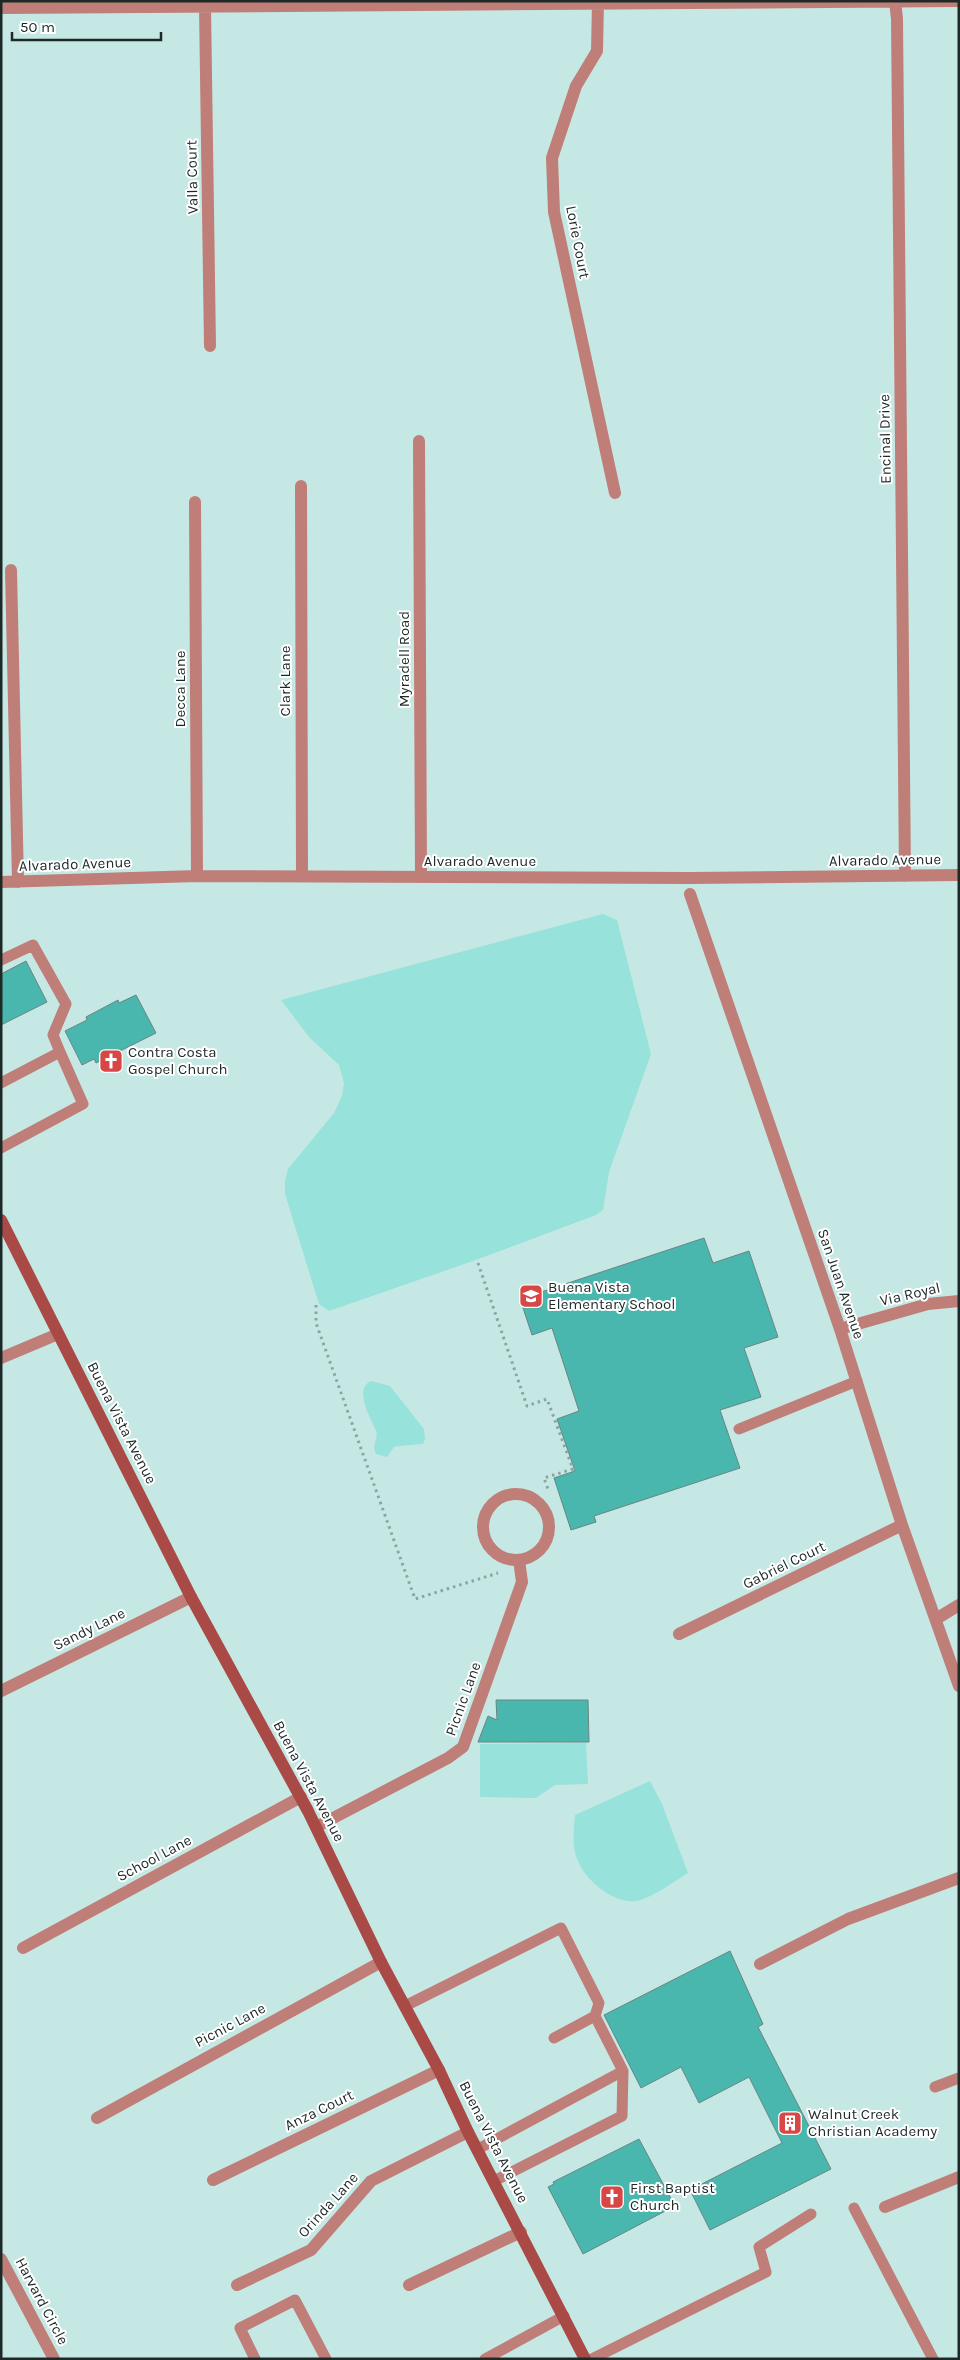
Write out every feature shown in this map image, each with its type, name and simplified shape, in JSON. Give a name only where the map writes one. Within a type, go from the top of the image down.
[{"type":"street","points":[[1,8],[205,7],[283,4],[959,1]]},
{"type":"street","name":"Lorie Court","points":[[598,2],[597,50],[576,86],[552,158],[554,212],[615,493]]},
{"type":"street","name":"Encinal Drive","points":[[895,2],[897,19],[905,876]]},
{"type":"street","name":"Valla Court","points":[[205,7],[210,346]]},
{"type":"street","name":"Myradell Road","points":[[419,441],[421,877]]},
{"type":"street","name":"Clark Lane","points":[[301,486],[302,876]]},
{"type":"street","name":"Decca Lane","points":[[195,502],[197,876]]},
{"type":"street","points":[[11,570],[18,882]]},
{"type":"street","name":"Alvarado Avenue","points":[[1,882],[197,876],[959,875]]},
{"type":"street","name":"San Juan Avenue","points":[[690,894],[840,1329],[902,1525],[959,1686]]},
{"type":"street","name":"Buena Vista Avenue","points":[[1,1220],[191,1597],[301,1797],[381,1962],[439,2070],[468,2132],[585,2359]]},
{"type":"street","name":"Via Royal","points":[[840,1329],[928,1304],[959,1301]]},
{"type":"street","points":[[1,1358],[58,1334]]},
{"type":"street","points":[[516,1493],[527,1495],[537,1500],[545,1509],[549,1519],[550,1530],[540,1550],[530,1557],[519,1560],[508,1559],[499,1555],[491,1548],[483,1528],[489,1508],[501,1498],[516,1493]]},
{"type":"street","name":"Gabriel Court","points":[[679,1634],[902,1525]]},
{"type":"street","name":"Picnic Lane","points":[[316,1827],[448,1758],[463,1747],[522,1582],[519,1560]]},
{"type":"street","name":"Sandy Lane","points":[[1,1691],[191,1597]]},
{"type":"street","points":[[936,1619],[959,1605]]},
{"type":"street","name":"School Lane","points":[[23,1948],[301,1797]]},
{"type":"street","points":[[760,1964],[848,1919],[959,1878]]},
{"type":"street","name":"Picnic Lane","points":[[96,2118],[381,1962]]},
{"type":"street","name":"Anza Court","points":[[213,2180],[439,2070]]},
{"type":"street","name":"Orinda Lane","points":[[237,2285],[310,2250],[371,2181],[468,2132]]},
{"type":"street","points":[[885,2207],[959,2177]]},
{"type":"street","points":[[409,2284],[521,2232]]},
{"type":"street","name":"Harvard Circle","points":[[1,2259],[54,2359]]},
{"type":"lane","points":[[1,960],[33,945],[66,1004],[53,1035],[83,1104],[1,1148]]},
{"type":"lane","points":[[1,1083],[60,1052]]},
{"type":"lane","points":[[738,1429],[856,1381]]},
{"type":"lane","points":[[405,2006],[561,1928],[599,2003],[595,2016],[623,2071],[622,2116],[494,2181]]},
{"type":"lane","points":[[554,2038],[595,2016]]},
{"type":"lane","points":[[478,2150],[623,2071]]},
{"type":"lane","points":[[936,2087],[959,2078]]},
{"type":"lane","points":[[854,2208],[933,2359]]},
{"type":"lane","points":[[592,2359],[766,2272],[759,2247],[811,2214]]},
{"type":"lane","points":[[255,2359],[240,2328],[295,2300],[326,2359]]},
{"type":"lane","points":[[485,2359],[564,2316]]},
{"type":"path","points":[[478,1263],[527,1406],[547,1399],[572,1469],[544,1478],[549,1492]]},
{"type":"path","points":[[316,1305],[316,1323],[416,1599],[498,1572]]},
{"type":"shaded area","points":[[603,914],[617,920],[651,1054],[609,1172],[603,1210],[596,1215],[473,1261],[329,1311],[319,1304],[285,1194],[285,1181],[288,1169],[334,1113],[342,1096],[344,1083],[339,1065],[309,1037],[281,1000]]},
{"type":"shaded area","points":[[371,1381],[390,1386],[424,1429],[425,1439],[423,1444],[394,1447],[387,1457],[376,1454],[374,1448],[377,1434],[367,1412],[363,1397],[363,1390]]},
{"type":"shaded area","points":[[586,1743],[588,1784],[555,1785],[536,1798],[480,1797],[480,1744]]},
{"type":"shaded area","points":[[650,1781],[662,1804],[688,1873],[663,1889],[642,1899],[628,1901],[619,1899],[602,1890],[582,1869],[574,1850],[575,1815]]},
{"type":"building","points":[[26,961],[47,1002],[1,1025],[1,974]]},
{"type":"building","points":[[136,995],[156,1033],[96,1063],[94,1059],[82,1065],[65,1031],[87,1020],[86,1017],[118,1000],[119,1003]]},
{"type":"building","points":[[704,1238],[713,1263],[749,1251],[778,1337],[744,1348],[761,1397],[720,1410],[740,1468],[594,1516],[596,1522],[571,1530],[554,1478],[575,1471],[557,1419],[579,1411],[552,1328],[532,1335],[520,1299]]},
{"type":"building","points":[[496,1700],[588,1700],[589,1742],[478,1742],[488,1716],[497,1720]]},
{"type":"building","points":[[730,1951],[763,2024],[758,2027],[831,2169],[710,2230],[690,2190],[782,2143],[749,2077],[699,2103],[681,2067],[641,2088],[604,2015]]},
{"type":"building","name":"First Baptist Church","points":[[639,2139],[675,2206],[583,2254],[548,2187],[554,2184],[553,2182]]},
{"type":"place","name":"Contra Costa Gospel Church","points":[[111,1061]]},
{"type":"place","name":"Buena Vista Elementary School","points":[[531,1296]]},
{"type":"place","name":"Walnut Creek Christian Academy","points":[[790,2123]]},
{"type":"place","name":"First Baptist Church","points":[[612,2197]]}]
